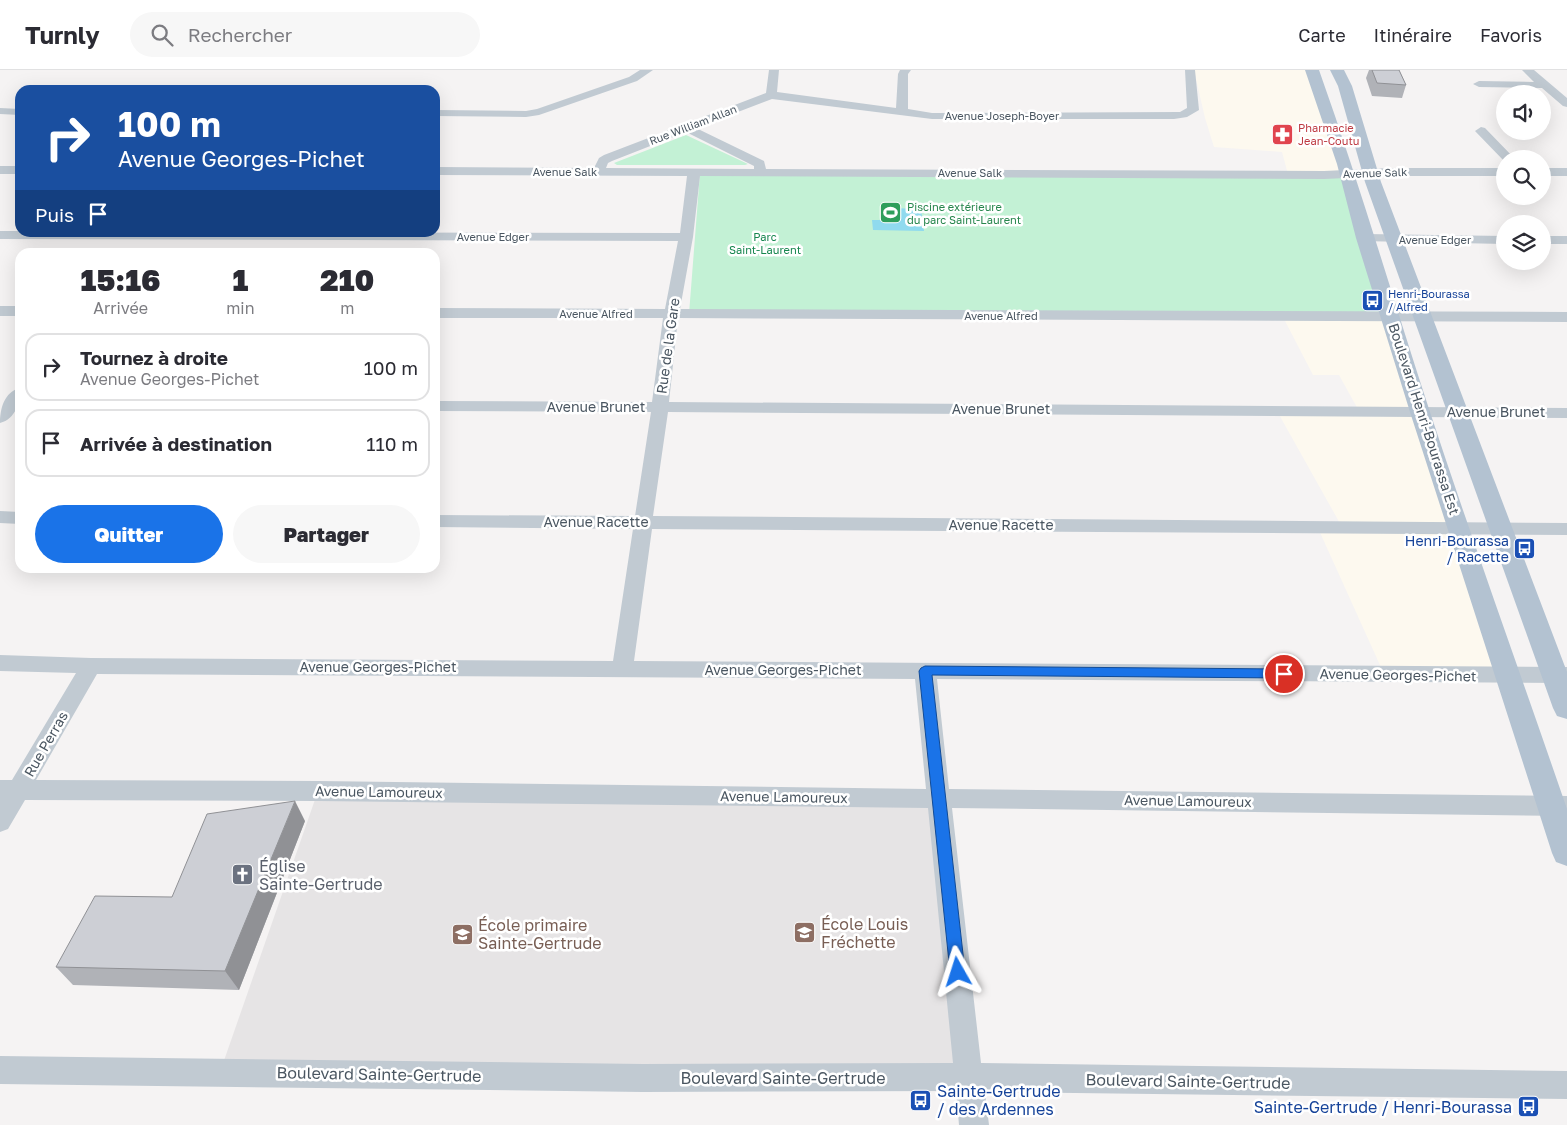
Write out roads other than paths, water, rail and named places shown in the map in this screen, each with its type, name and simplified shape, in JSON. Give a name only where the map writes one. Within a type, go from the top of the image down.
[{"type":"main road","name":"Boulevard Henri-Bourassa Est","points":[[1312,70],[1347,173],[1364,238],[1420,412],[1509,675],[1559,806],[1567,853]]},
{"type":"main road","points":[[1337,70],[1345,86],[1370,173],[1422,317],[1500,528],[1560,675],[1567,708]]},
{"type":"street","points":[[440,113],[526,114],[539,112],[634,79],[648,70]]},
{"type":"street","points":[[771,95],[774,70]]},
{"type":"street","points":[[902,112],[903,74],[906,70]]},
{"type":"street","name":"Avenue Joseph-Boyer","points":[[771,95],[932,116],[1183,115],[1193,110],[1190,70]]},
{"type":"street","points":[[1527,70],[1545,85]]},
{"type":"street","points":[[1479,84],[1545,85]]},
{"type":"street","points":[[1551,90],[1567,104]]},
{"type":"street","name":"Rue William Allan","points":[[598,172],[603,161],[608,158],[771,95]]},
{"type":"street","points":[[0,112],[15,112]]},
{"type":"street","points":[[687,128],[760,164],[760,172]]},
{"type":"street","points":[[1481,131],[1500,150]]},
{"type":"street","points":[[0,170],[15,170]]},
{"type":"street","name":"Avenue Salk","points":[[440,172],[1496,172]]},
{"type":"street","name":"Rue de la Gare","points":[[622,669],[660,407],[671,314],[686,238],[694,172]]},
{"type":"street","points":[[1551,172],[1567,172]]},
{"type":"street","name":"Avenue Edger","points":[[0,235],[15,235]]},
{"type":"street","name":"Avenue Edger","points":[[440,236],[686,238]]},
{"type":"street","points":[[142,247],[150,237]]},
{"type":"street","name":"Avenue Edger","points":[[1364,238],[1496,240]]},
{"type":"street","points":[[1551,240],[1567,240]]},
{"type":"street","points":[[0,311],[15,311]]},
{"type":"street","name":"Avenue Alfred","points":[[440,313],[1390,318],[1567,317]]},
{"type":"street","points":[[7,412],[15,400]]},
{"type":"street","name":"Avenue Brunet","points":[[440,406],[1567,412]]},
{"type":"street","points":[[0,518],[15,518]]},
{"type":"street","name":"Avenue Racette","points":[[440,521],[1567,529]]},
{"type":"street","name":"Avenue Georges-Pichet","points":[[0,663],[91,666],[1560,675]]},
{"type":"street","name":"Rue Perras","points":[[0,822],[9,790],[91,666]]},
{"type":"street","points":[[925,671],[974,1125]]},
{"type":"street","name":"Avenue Lamoureux","points":[[9,790],[1559,806]]},
{"type":"street","name":"Boulevard Sainte-Gertrude","points":[[0,1070],[643,1078],[969,1078],[1567,1085]]},
{"type":"water","points":[[892,208],[921,209],[924,231],[873,230],[872,220],[893,220]]},
{"type":"place","name":"Pharmacie Jean-Coutu","points":[[1282,134]]},
{"type":"place","name":"Piscine extérieure du parc Saint-Laurent","points":[[891,213]]},
{"type":"place","name":"Henri-Bourassa / Alfred","points":[[1372,300]]},
{"type":"place","name":"Henri-Bourassa / Racette","points":[[1525,549]]},
{"type":"place","name":"Église Sainte-Gertrude","points":[[243,875]]},
{"type":"place","name":"École Louis Fréchette","points":[[805,933]]},
{"type":"place","name":"École primaire Sainte-Gertrude","points":[[462,934]]},
{"type":"place","name":"Sainte-Gertrude / des Ardennes","points":[[921,1100]]},
{"type":"place","name":"Sainte-Gertrude / Henri-Bourassa","points":[[1528,1107]]},
{"type":"park label","name":"Parc Saint-Laurent","points":[[765,243]]}]
